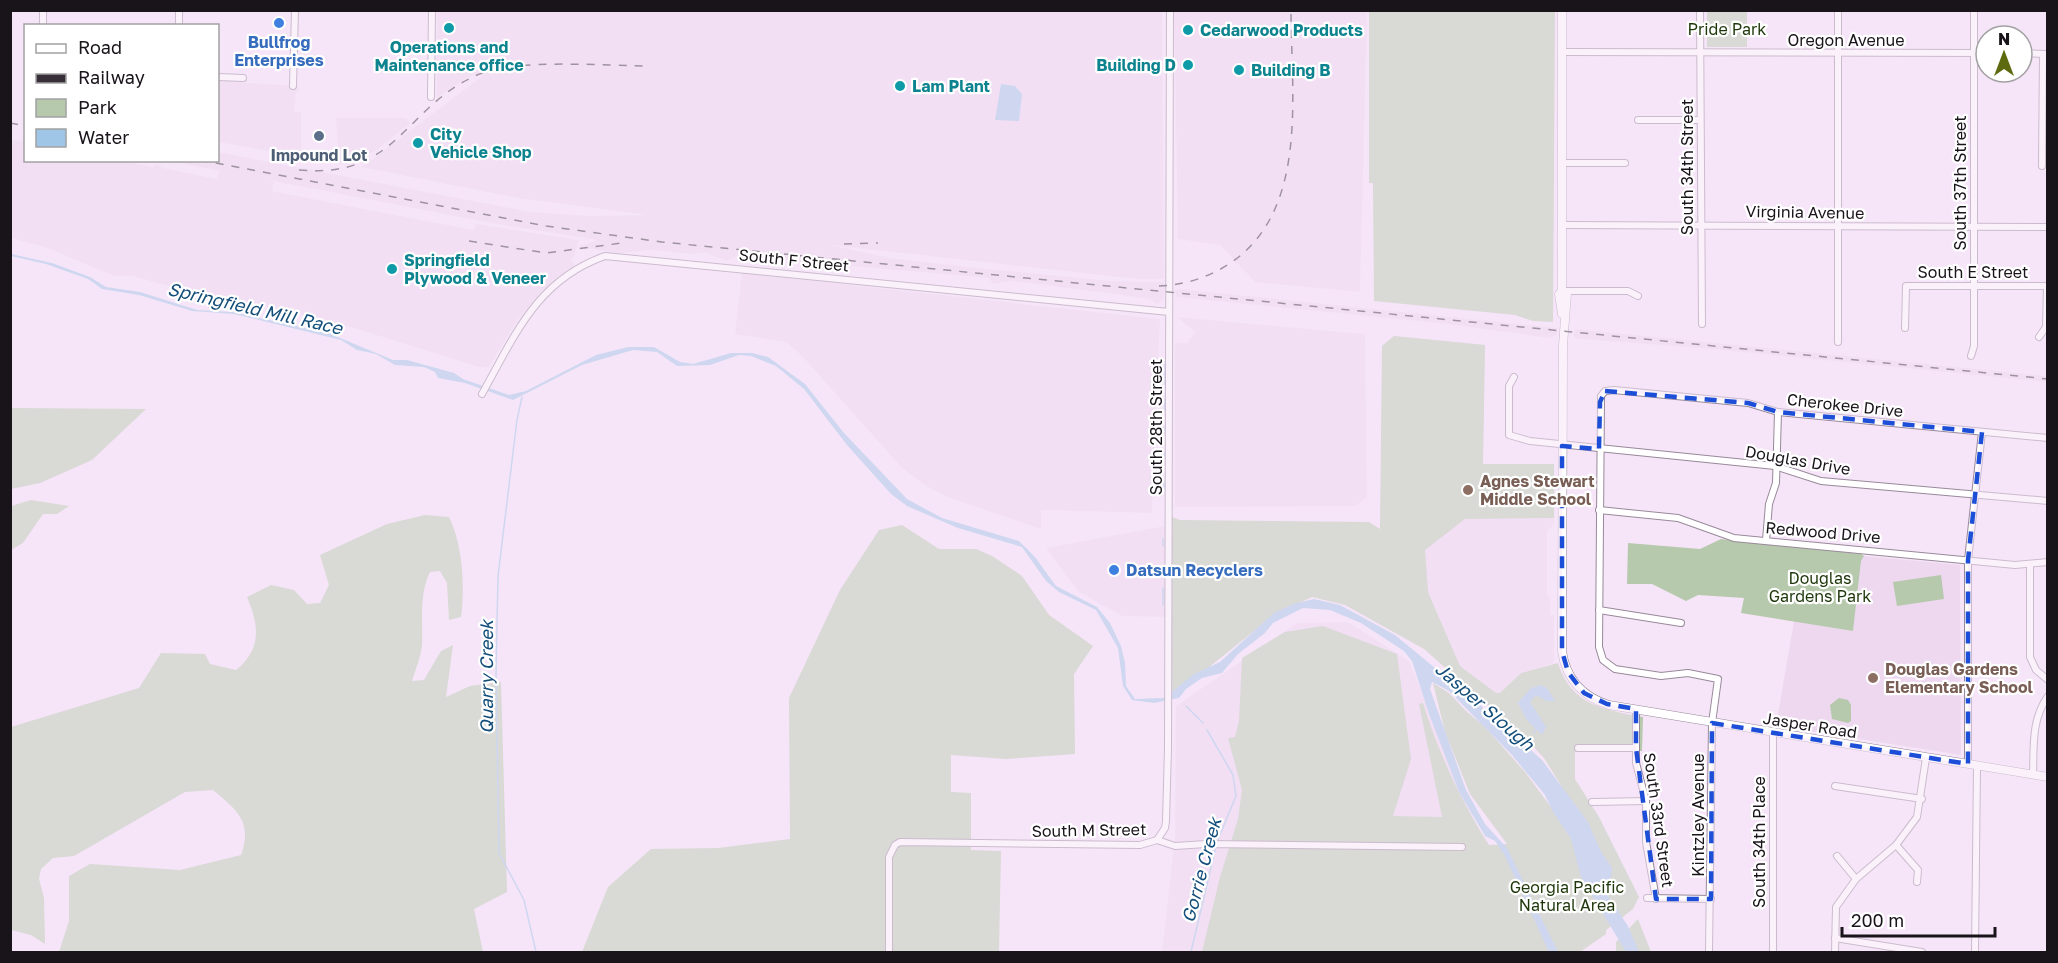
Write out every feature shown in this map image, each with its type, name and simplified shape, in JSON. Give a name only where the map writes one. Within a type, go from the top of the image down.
[{"type":"street","points":[[293,86],[295,10]]},
{"type":"street","points":[[431,97],[432,10]]},
{"type":"street","name":"South 28th Street","points":[[1157,840],[1165,828],[1166,821],[1169,687],[1170,10]]},
{"type":"street","points":[[1562,10],[1563,225],[1562,291],[1559,294],[1564,331],[1562,446]]},
{"type":"street","name":"South 34th Street","points":[[1700,10],[1702,324]]},
{"type":"street","points":[[1838,10],[1838,342]]},
{"type":"street","name":"Oregon Avenue","points":[[1562,52],[1974,53]]},
{"type":"street","name":"South 37th Street","points":[[1971,356],[1974,346],[1974,53]]},
{"type":"street","points":[[2042,166],[2045,54]]},
{"type":"street","points":[[219,77],[243,78]]},
{"type":"street","points":[[1638,120],[1700,120]]},
{"type":"street","points":[[1563,163],[1624,163]]},
{"type":"street","name":"Virginia Avenue","points":[[1563,225],[2048,226]]},
{"type":"street","name":"South F Street","points":[[482,394],[522,320],[533,306],[576,269],[605,256],[1169,312]]},
{"type":"street","name":"South E Street","points":[[1905,328],[1906,286],[2047,286],[2046,327],[2039,337]]},
{"type":"street","points":[[1562,291],[1628,291],[1638,296]]},
{"type":"street","name":"Douglas Drive","points":[[1514,377],[1509,386],[1509,435],[1562,446],[1775,466],[1821,481],[2048,501]]},
{"type":"street","name":"Cherokee Drive","points":[[1599,449],[1600,402],[1605,391],[1614,390],[1748,403],[1778,412],[2048,438]]},
{"type":"street","points":[[1766,540],[1768,504],[1776,483],[1778,412]]},
{"type":"street","points":[[1968,764],[1968,560],[1982,432]]},
{"type":"street","name":"Jasper Road","points":[[1562,446],[1563,662],[1575,684],[1598,701],[1712,723],[2048,777]]},
{"type":"street","points":[[1599,449],[1599,610],[1681,622]]},
{"type":"street","name":"Redwood Drive","points":[[1599,510],[1678,518],[1734,538],[2014,565],[2048,562]]},
{"type":"street","points":[[2030,564],[2030,657],[2036,670],[2048,680]]},
{"type":"street","name":"Kintzley Avenue","points":[[1599,610],[1599,647],[1602,660],[1615,669],[1661,676],[1688,673],[1718,679],[1712,723],[1709,952]]},
{"type":"street","points":[[2033,775],[2034,727],[2040,707],[2048,696]]},
{"type":"street","name":"South 33rd Street","points":[[1636,709],[1636,763],[1646,801],[1646,842],[1656,899]]},
{"type":"street","name":"South 34th Place","points":[[1773,732],[1773,952]]},
{"type":"street","points":[[1578,748],[1636,748]]},
{"type":"street","points":[[1835,952],[1836,907],[1856,879],[1896,845],[1917,817],[1922,799],[1926,758]]},
{"type":"street","points":[[1975,952],[1977,766]]},
{"type":"street","points":[[1835,786],[1922,799]]},
{"type":"street","points":[[1592,802],[1646,801]]},
{"type":"street","name":"South M Street","points":[[889,952],[889,857],[895,845],[909,842],[1140,845],[1157,840],[1175,846],[1206,843],[1462,847]]},
{"type":"street","points":[[1896,845],[1918,870],[1917,882]]},
{"type":"street","points":[[1837,856],[1856,879]]},
{"type":"street","points":[[1647,898],[1711,899]]},
{"type":"street","points":[[1835,938],[1922,952]]},
{"type":"highlighted area","points":[[1605,391],[1748,403],[1778,412],[1982,432],[1968,560],[1968,764],[1712,723],[1711,899],[1656,899],[1636,748],[1636,709],[1607,704],[1584,693],[1568,672],[1562,651],[1562,446],[1599,449],[1600,402]]},
{"type":"shaded area","points":[[437,11],[1162,11],[1164,279],[1136,279],[830,245],[890,258],[968,267],[1112,281],[1163,282],[1164,296],[1162,301],[1156,304],[1150,299],[1045,285],[1011,281],[993,284],[988,278],[738,256],[726,261],[707,253],[689,254],[652,250],[619,253],[578,247],[598,240],[491,223],[268,180],[274,182],[272,191],[364,209],[474,230],[476,224],[579,240],[571,260],[576,266],[542,291],[517,321],[489,367],[479,367],[341,324],[231,298],[209,297],[132,276],[114,276],[45,247],[11,238],[11,139],[24,142],[24,162],[126,162],[153,167],[157,164],[163,168],[217,179],[220,171],[175,162],[219,162],[219,152],[531,212],[590,216],[648,215],[518,198],[362,167],[481,77],[480,72],[437,98]]},
{"type":"shaded area","points":[[1174,11],[1367,11],[1360,292],[1255,282],[1220,245],[1178,239]]},
{"type":"shaded area","points":[[219,81],[299,86],[296,92],[294,112],[301,112],[301,157],[219,142]]},
{"type":"shaded area","points":[[336,118],[406,118],[410,123],[377,150],[346,165],[334,163],[334,151],[338,150]]},
{"type":"shaded area","points":[[742,273],[1160,319],[1152,513],[1041,510],[1041,529],[947,497],[926,486],[902,468],[802,356],[786,342],[735,334]]},
{"type":"shaded area","points":[[1175,290],[1557,328],[1557,335],[1550,338],[1448,324],[1176,297]]},
{"type":"shaded area","points":[[1177,317],[1365,334],[1367,497],[1356,506],[1175,507],[1175,343],[1187,343],[1195,332]]},
{"type":"shaded area","points":[[1575,329],[2047,376],[2047,382],[1701,348],[1578,339],[1573,336]]},
{"type":"shaded area","name":"Agnes Stewart Middle School","points":[[1394,336],[1485,345],[1483,464],[1554,464],[1555,516],[1553,526],[1547,530],[1547,596],[1550,596],[1550,615],[1554,615],[1554,663],[1521,673],[1500,693],[1496,693],[1460,666],[1428,592],[1382,346]]},
{"type":"shaded area","name":"Datsun Recyclers","points":[[1165,526],[1166,617],[1122,616],[1079,592],[1046,548]]},
{"type":"shaded area","name":"Douglas Gardens Elementary School","points":[[1864,556],[1960,565],[1961,755],[1776,726],[1794,621],[1853,631],[1861,561]]},
{"type":"shaded area","points":[[1348,622],[1409,661],[1485,845],[1536,952],[1162,952],[1175,838],[1176,706],[1297,623]]},
{"type":"green space","points":[[1369,11],[1555,11],[1553,322],[1533,321],[1515,315],[1374,301],[1373,183],[1369,183]]},
{"type":"green space","name":"Pride Park","points":[[1707,11],[1747,11],[1747,47],[1707,47]]},
{"type":"green space","name":"Georgia Pacific Natural Area","points":[[1394,336],[1485,345],[1483,464],[1554,464],[1554,518],[1465,519],[1425,550],[1428,592],[1460,666],[1496,693],[1500,693],[1521,673],[1558,663],[1571,688],[1580,697],[1602,708],[1643,717],[1642,751],[1575,752],[1575,779],[1599,817],[1639,897],[1633,909],[1606,930],[1606,934],[1580,952],[1202,952],[1220,877],[1238,819],[1242,790],[1228,738],[1235,737],[1239,721],[1242,658],[1285,632],[1323,626],[1397,654],[1411,759],[1393,816],[1442,817],[1419,704],[1423,703],[1443,758],[1489,845],[1507,844],[1470,794],[1445,732],[1433,683],[1449,693],[1485,727],[1525,772],[1562,822],[1562,787],[1544,758],[1527,740],[1424,649],[1345,605],[1312,597],[1275,614],[1172,697],[1172,517],[1180,520],[1369,522],[1380,529],[1382,346]]},
{"type":"green space","points":[[11,408],[146,409],[92,460],[40,483],[11,489]]},
{"type":"green space","points":[[31,500],[69,506],[57,514],[43,514],[23,543],[11,550],[11,506]]},
{"type":"green space","points":[[425,515],[449,517],[454,528],[462,566],[462,605],[461,617],[449,620],[447,583],[440,571],[430,572],[423,598],[422,645],[412,681],[424,680],[441,651],[453,645],[446,697],[470,686],[501,682],[507,892],[474,909],[483,952],[59,952],[69,921],[69,876],[90,864],[180,870],[241,855],[245,834],[244,825],[236,811],[213,790],[185,792],[74,856],[53,858],[41,869],[39,879],[44,898],[45,944],[31,935],[11,930],[11,727],[139,688],[161,653],[205,654],[210,664],[236,670],[250,654],[256,636],[254,617],[247,597],[271,585],[294,590],[307,604],[320,603],[329,585],[320,555],[387,524]]},
{"type":"green space","points":[[902,525],[939,549],[976,549],[992,556],[1022,576],[1049,615],[1093,646],[1074,674],[1075,754],[1006,759],[951,755],[951,792],[971,793],[971,850],[1001,851],[999,952],[582,952],[608,887],[651,849],[718,848],[790,839],[789,698],[840,590],[879,530]]},
{"type":"green space","name":"Douglas Gardens Park","points":[[1721,539],[1864,556],[1861,561],[1853,631],[1741,613],[1744,598],[1698,595],[1686,601],[1652,584],[1627,584],[1628,543],[1700,549]]},
{"type":"green space","points":[[1941,575],[1944,599],[1897,606],[1893,582]]},
{"type":"green space","points":[[1839,698],[1848,700],[1851,705],[1851,721],[1848,723],[1832,719],[1830,705]]},
{"type":"green space","points":[[1638,919],[1651,952],[1616,952],[1616,942]]},
{"type":"water","points":[[1001,84],[1015,86],[1022,94],[1019,121],[995,120]]},
{"type":"water","points":[[11,254],[52,263],[90,277],[106,287],[140,292],[197,310],[233,312],[328,333],[393,360],[407,360],[454,373],[463,379],[509,395],[526,391],[596,355],[628,347],[654,347],[680,362],[693,364],[731,353],[752,353],[768,357],[805,384],[844,433],[907,499],[942,518],[1019,541],[1035,557],[1056,586],[1097,607],[1110,623],[1121,646],[1125,663],[1126,686],[1135,699],[1164,698],[1194,674],[1220,662],[1274,613],[1293,604],[1314,599],[1340,605],[1395,635],[1542,760],[1588,822],[1600,850],[1612,868],[1610,884],[1602,887],[1628,926],[1639,952],[1626,952],[1581,877],[1571,839],[1545,795],[1512,755],[1449,691],[1432,682],[1430,689],[1466,790],[1485,824],[1507,848],[1558,952],[1549,952],[1504,854],[1495,841],[1485,836],[1459,792],[1429,714],[1412,661],[1404,651],[1361,623],[1330,610],[1303,608],[1273,623],[1265,633],[1238,654],[1222,673],[1202,678],[1186,689],[1179,698],[1154,703],[1132,700],[1123,686],[1118,648],[1096,610],[1059,592],[1046,581],[1022,547],[958,528],[907,506],[891,494],[847,445],[804,389],[776,366],[751,356],[739,355],[710,365],[677,366],[657,352],[633,350],[582,365],[513,400],[465,383],[438,378],[435,372],[424,367],[395,365],[376,354],[357,350],[341,340],[234,314],[192,311],[139,295],[102,289],[88,279],[46,264],[11,256]]},
{"type":"water","points":[[1541,685],[1547,688],[1555,701],[1547,701],[1536,695],[1530,702],[1546,727],[1542,735],[1527,720],[1518,703],[1531,688]]},
{"type":"waterway","points":[[1165,364],[1165,384]]},
{"type":"waterway","name":"Quarry Creek","points":[[522,397],[517,420],[498,576],[496,674],[499,853],[524,900],[536,952]]},
{"type":"waterway","points":[[1164,399],[1165,411]]},
{"type":"waterway","points":[[1164,427],[1164,433]]},
{"type":"waterway","points":[[1164,451],[1164,458]]},
{"type":"waterway","points":[[1164,480],[1164,490]]},
{"type":"waterway","points":[[1163,539],[1163,546]]},
{"type":"waterway","points":[[1163,588],[1163,605]]},
{"type":"waterway","points":[[1186,706],[1203,723]]},
{"type":"waterway","name":"Jasper Slough","points":[[1533,733],[1536,729]]},
{"type":"waterway","name":"Gorrie Creek","points":[[1207,730],[1233,775],[1236,796],[1217,842]]},
{"type":"waterway","name":"Jasper Slough","points":[[1523,744],[1526,741]]},
{"type":"waterway","name":"Gorrie Creek","points":[[1191,952],[1216,846]]},
{"type":"railway","points":[[1159,286],[1197,279],[1232,262],[1257,239],[1274,212],[1285,181],[1293,112],[1291,10]]},
{"type":"railway","points":[[299,170],[332,170],[358,164],[379,153],[452,89],[477,75],[514,66],[586,64],[650,66]]},
{"type":"railway","points":[[10,123],[24,126]]},
{"type":"railway","points":[[210,162],[546,226],[662,242],[2048,379]]},
{"type":"railway","points":[[469,241],[546,253],[622,243]]},
{"type":"railway","points":[[844,244],[878,243]]},
{"type":"place","name":"Bullfrog Enterprises","points":[[279,23]]},
{"type":"place","name":"Operations and Maintenance office","points":[[449,28]]},
{"type":"place","name":"Cedarwood Products","points":[[1188,30]]},
{"type":"place","name":"Building D","points":[[1188,65]]},
{"type":"place","name":"Building B","points":[[1239,70]]},
{"type":"place","name":"Lam Plant","points":[[900,86]]},
{"type":"place","name":"Impound Lot","points":[[319,136]]},
{"type":"place","name":"City Vehicle Shop","points":[[418,143]]},
{"type":"place","name":"Springfield Plywood & Veneer","points":[[392,269]]},
{"type":"place","name":"Agnes Stewart Middle School","points":[[1468,490]]},
{"type":"place","name":"Datsun Recyclers","points":[[1114,570]]},
{"type":"place","name":"Douglas Gardens Elementary School","points":[[1873,678]]},
{"type":"water label","name":"Springfield Mill Race","points":[[255,308]]}]
